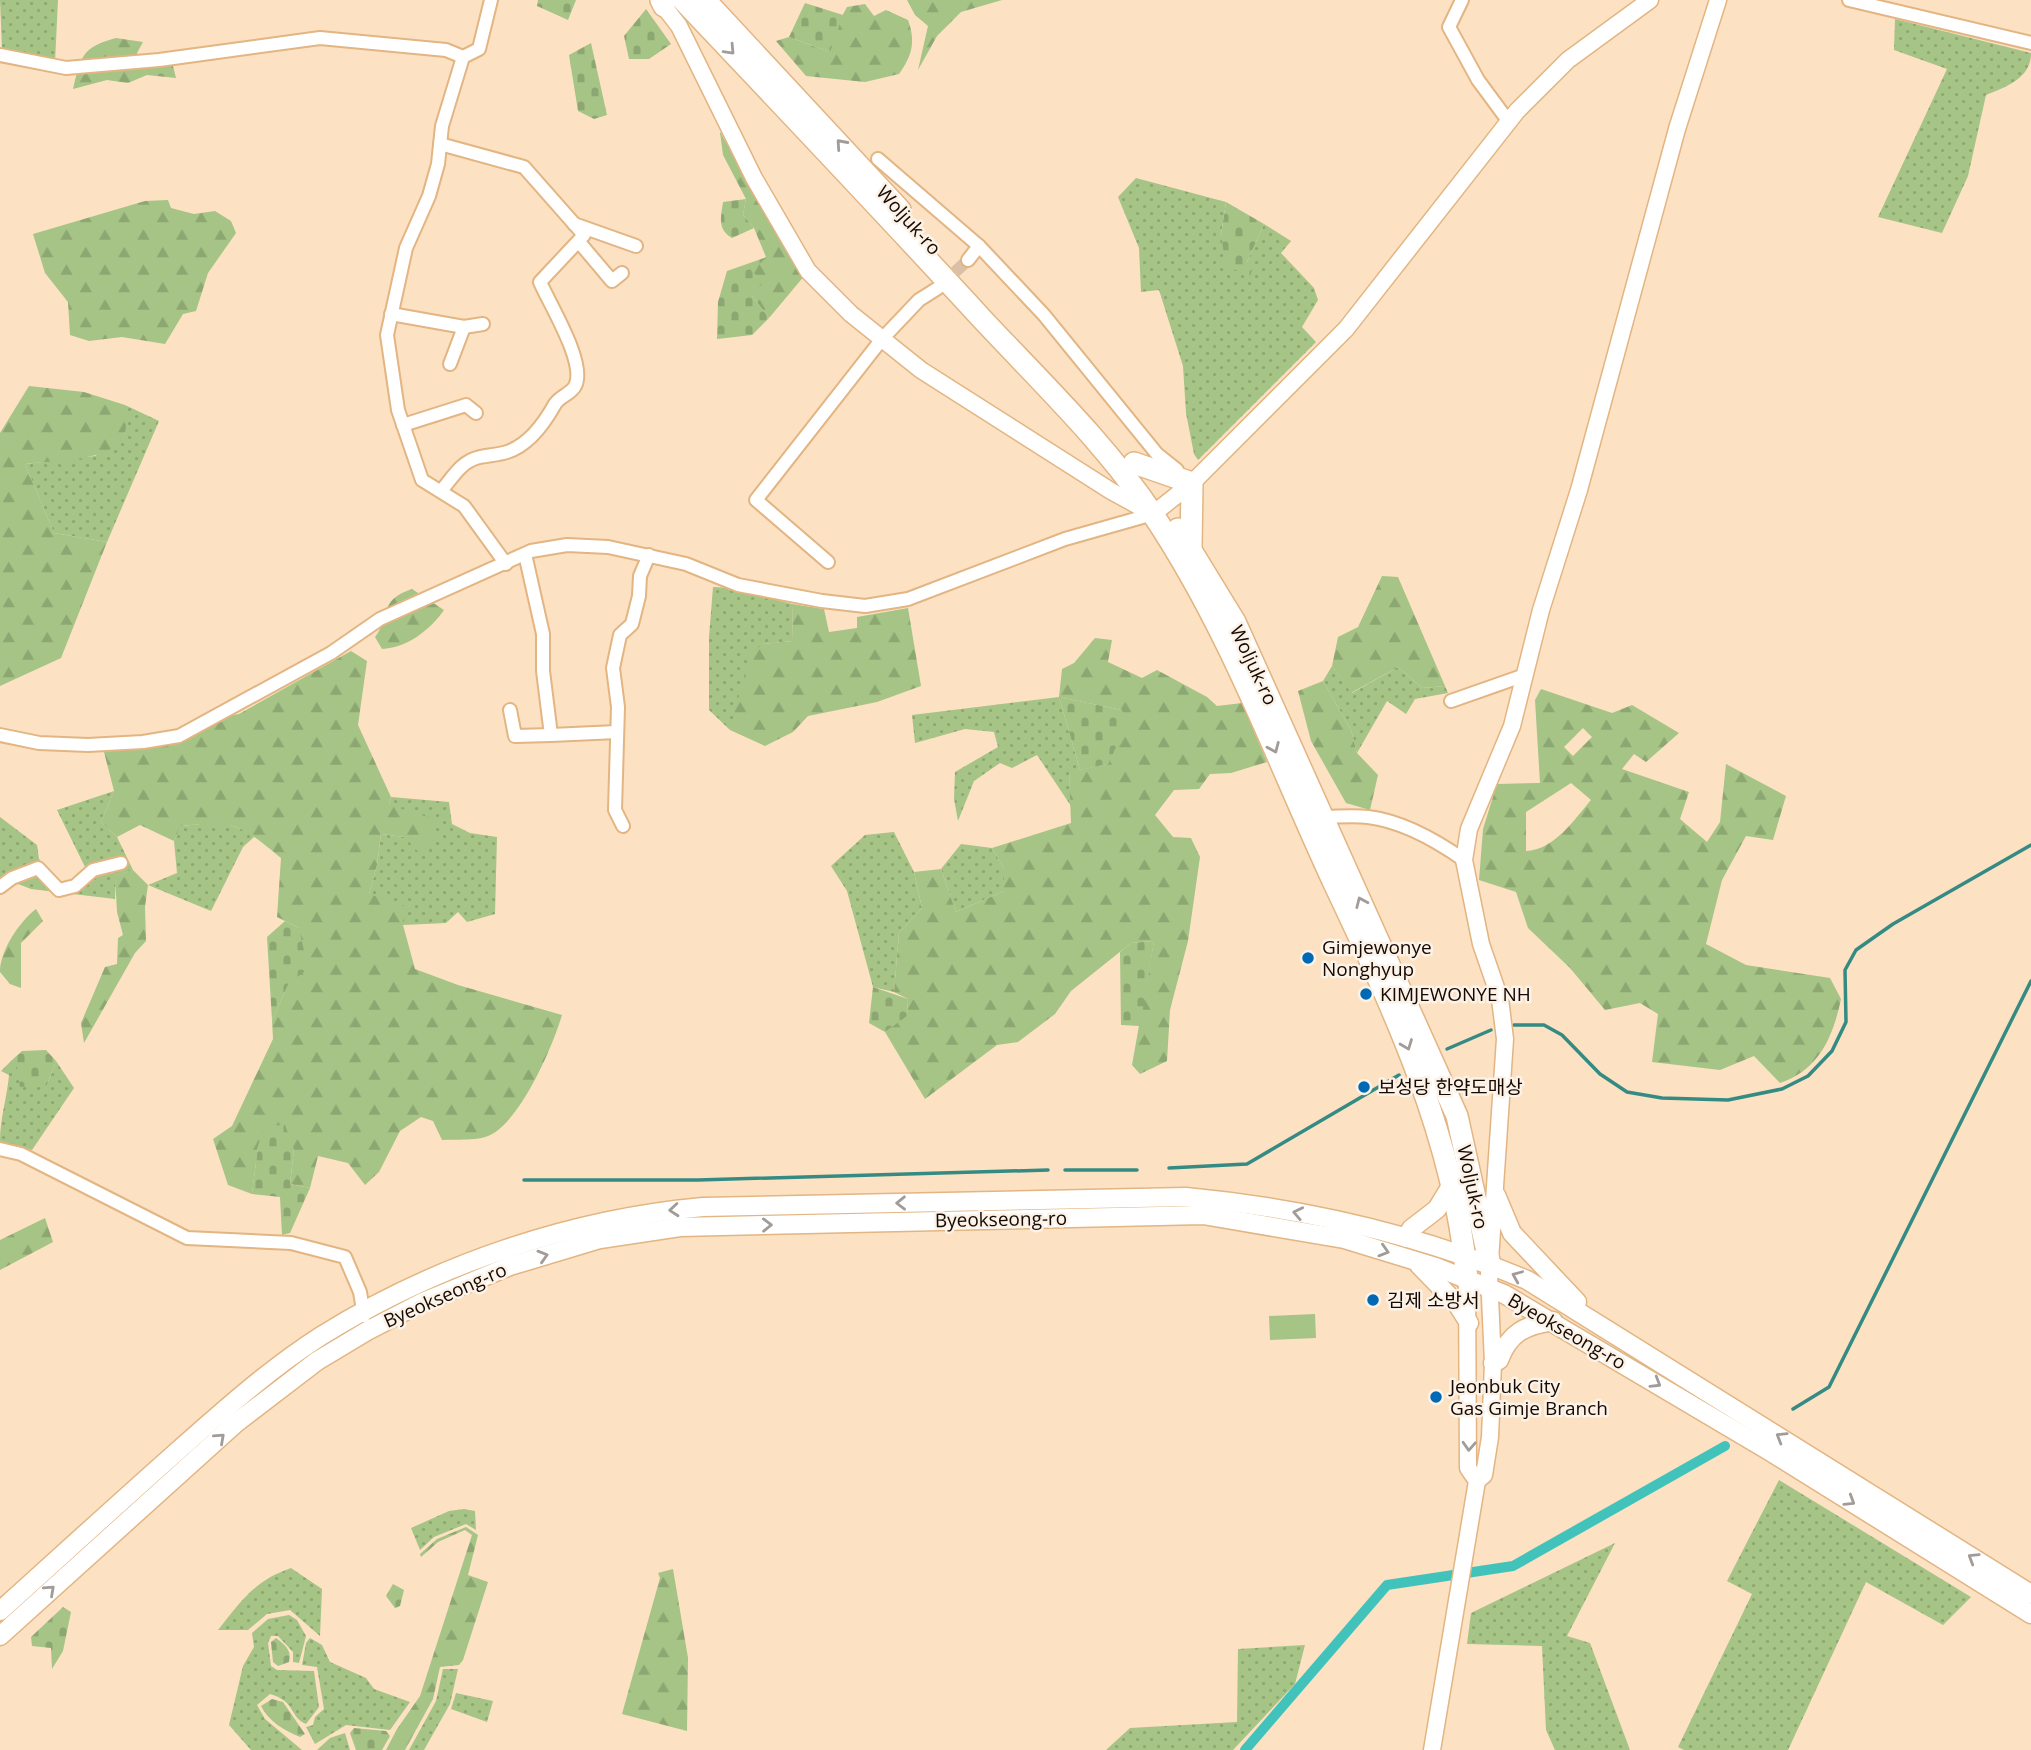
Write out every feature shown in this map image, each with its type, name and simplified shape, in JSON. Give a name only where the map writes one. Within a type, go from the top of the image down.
[{"type":"main road","name":"Woljuk-ro","points":[[705,0],[815,114],[1134,463],[1224,635],[1314,840],[1392,1005],[1433,1113],[1465,1254],[1467,1280]]},
{"type":"main road","name":"Woljuk-ro","points":[[667,2],[1117,464],[1191,548],[1235,622],[1457,1116],[1490,1265]]},
{"type":"main road","points":[[1134,463],[1196,479],[1191,548]]},
{"type":"main road","points":[[1406,1238],[1411,1229],[1437,1209],[1451,1186]]},
{"type":"main road","points":[[1496,1195],[1512,1233],[1597,1321]]},
{"type":"main road","name":"Byeokseong-ro","points":[[0,1611],[239,1398],[319,1338],[363,1312],[466,1264],[565,1231],[650,1212],[704,1207],[1186,1197],[1245,1202],[1406,1238],[1465,1254],[1527,1280],[1597,1321],[2031,1594]]},
{"type":"main road","name":"Byeokseong-ro","points":[[0,1636],[236,1423],[317,1361],[423,1302],[510,1266],[600,1239],[680,1227],[1203,1215],[1344,1239],[1490,1288],[1553,1321],[1771,1452],[2031,1614]]},
{"type":"main road","points":[[1413,1260],[1440,1284],[1469,1323]]},
{"type":"main road","points":[[1493,1363],[1499,1360],[1505,1344],[1521,1329],[1553,1321]]},
{"type":"street","points":[[491,0],[479,49],[463,57],[442,126],[429,197],[406,248],[387,335],[403,425],[422,480],[464,506],[506,564]]},
{"type":"street","points":[[1462,0],[1448,27],[1478,80],[1509,122]]},
{"type":"street","points":[[0,735],[39,743],[88,744],[143,742],[179,736],[331,653],[380,619],[525,554],[567,545],[649,555],[686,564],[738,585],[865,606],[908,599],[1065,539],[1158,510],[1196,479],[1346,328],[1509,122],[1568,60],[1650,0]]},
{"type":"street","points":[[1490,1265],[1504,1016],[1477,928],[1464,860],[1469,829],[1504,751],[1677,130],[1718,0]]},
{"type":"street","points":[[1849,0],[2031,43]]},
{"type":"street","points":[[667,2],[754,178],[808,271],[851,314],[921,370],[1111,492],[1158,510]]},
{"type":"street","points":[[0,55],[66,68],[159,60],[320,38],[446,50],[463,57]]},
{"type":"street","points":[[440,144],[524,167],[584,235],[540,282],[570,346],[579,376],[574,390],[557,400],[548,420],[519,445],[508,452],[477,457],[460,466],[441,491]]},
{"type":"street","points":[[878,159],[979,246],[1044,315],[1157,454],[1172,468],[1196,479]]},
{"type":"street","points":[[573,224],[636,246]]},
{"type":"street","points":[[579,242],[612,281],[622,274]]},
{"type":"street","points":[[968,260],[979,246]]},
{"type":"street","points":[[828,562],[756,500],[882,339],[919,300],[937,288]]},
{"type":"street","points":[[391,314],[464,327],[483,324]]},
{"type":"street","points":[[450,364],[464,327]]},
{"type":"street","points":[[403,425],[466,405],[476,413]]},
{"type":"street","points":[[525,554],[543,634],[543,671],[551,735]]},
{"type":"street","points":[[623,826],[614,810],[618,707],[612,668],[620,635],[632,624],[639,596],[640,576],[649,555]]},
{"type":"street","points":[[1451,701],[1525,675]]},
{"type":"street","points":[[510,710],[515,736],[617,732]]},
{"type":"street","points":[[1323,817],[1367,817],[1390,822],[1440,844],[1464,860]]},
{"type":"street","points":[[0,887],[12,877],[38,868],[59,890],[75,886],[93,870],[121,863]]},
{"type":"street","points":[[0,1149],[22,1154],[187,1238],[291,1243],[345,1257],[360,1292],[367,1331]]},
{"type":"street","name":"Woljuk-ro","points":[[1432,1750],[1477,1481],[1484,1475],[1490,1437],[1493,1363],[1490,1265]]},
{"type":"street","name":"Woljuk-ro","points":[[1467,1280],[1468,1468],[1477,1481]]},
{"type":"green space","points":[[0,0],[58,0],[55,62],[2,49]]},
{"type":"green space","points":[[538,0],[576,0],[568,20],[537,6]]},
{"type":"green space","points":[[907,0],[1002,0],[961,12],[937,36],[918,70],[928,26],[915,15]]},
{"type":"green space","points":[[805,3],[843,15],[830,52],[789,37]]},
{"type":"green space","points":[[865,4],[874,16],[886,10],[908,20],[912,35],[911,48],[899,74],[865,82],[806,76],[776,41],[789,37],[830,52],[836,27],[847,7]]},
{"type":"green space","points":[[646,9],[671,44],[649,59],[629,59],[624,36]]},
{"type":"green space","points":[[1895,19],[2031,53],[2030,62],[2022,76],[1986,95],[1968,176],[1942,233],[1878,217],[1947,69],[1894,50]]},
{"type":"green space","points":[[116,38],[143,42],[137,53],[147,75],[128,83],[107,80],[73,89],[78,68],[90,49]]},
{"type":"green space","points":[[591,43],[607,115],[594,119],[578,111],[569,55]]},
{"type":"green space","points":[[172,62],[176,78],[147,75],[141,64]]},
{"type":"green space","points":[[720,132],[805,275],[769,318],[752,296],[750,271],[766,257],[754,228],[743,215],[746,199],[723,155]]},
{"type":"green space","points":[[1136,178],[1226,202],[1221,235],[1247,262],[1264,224],[1291,241],[1281,253],[1314,288],[1318,300],[1302,327],[1316,342],[1198,460],[1194,454],[1186,413],[1183,366],[1159,290],[1141,292],[1139,248],[1118,197]]},
{"type":"green space","points":[[746,199],[743,215],[754,228],[732,238],[722,227],[723,202]]},
{"type":"green space","points":[[168,200],[171,208],[194,214],[215,211],[231,221],[236,233],[208,273],[196,311],[183,314],[165,344],[122,337],[89,341],[70,335],[68,302],[45,273],[33,234],[145,201]]},
{"type":"green space","points":[[1226,202],[1264,224],[1247,262],[1252,270],[1250,276],[1226,266],[1221,235]]},
{"type":"green space","points":[[767,257],[751,271],[764,281],[752,296],[769,318],[752,335],[717,339],[718,302],[727,271]]},
{"type":"green space","points":[[29,386],[84,392],[125,405],[126,429],[119,442],[110,450],[97,455],[25,464],[54,533],[107,542],[61,658],[0,686],[0,433]]},
{"type":"green space","points":[[125,405],[159,421],[107,542],[54,533],[25,464],[95,456],[125,433]]},
{"type":"green space","points":[[1382,576],[1398,577],[1445,686],[1422,688],[1398,667],[1351,693],[1332,666],[1338,637],[1358,627]]},
{"type":"green space","points":[[713,587],[731,588],[792,604],[793,641],[763,644],[730,730],[709,710],[709,637]]},
{"type":"green space","points":[[412,589],[444,610],[417,637],[382,649],[375,637],[389,604],[394,598]]},
{"type":"green space","points":[[792,604],[824,609],[829,632],[857,628],[857,617],[908,608],[921,686],[877,702],[808,716],[793,732],[765,746],[730,730],[750,653],[763,644],[793,641]]},
{"type":"green space","points":[[1095,638],[1112,640],[1108,662],[1142,678],[1157,670],[1207,697],[1217,706],[1242,703],[1267,762],[1231,773],[1210,774],[1199,789],[1174,790],[1155,815],[1173,837],[1191,838],[1200,857],[1188,941],[1170,1010],[1167,1061],[1140,1074],[1132,1065],[1154,941],[1131,943],[1071,991],[1055,1014],[1018,1042],[997,1045],[925,1099],[885,1032],[907,1015],[908,999],[894,992],[899,933],[922,908],[914,872],[941,869],[956,912],[1004,891],[1004,868],[992,848],[1071,823],[1069,772],[1108,764],[1122,710],[1059,697],[1062,669],[1074,663]]},
{"type":"green space","points":[[351,651],[367,661],[358,725],[391,797],[389,805],[431,818],[436,836],[421,855],[405,837],[381,834],[377,865],[369,894],[404,906],[403,925],[415,969],[458,985],[562,1015],[551,1046],[521,1103],[510,1118],[485,1137],[442,1140],[433,1121],[421,1117],[400,1131],[379,1172],[365,1185],[348,1163],[318,1156],[310,1188],[290,1184],[294,1149],[258,1146],[252,1194],[228,1185],[213,1139],[232,1126],[273,1039],[272,1020],[289,983],[299,928],[277,917],[281,858],[245,831],[226,825],[181,826],[174,841],[140,825],[117,837],[101,822],[114,791],[104,752],[170,745],[209,720],[239,714]]},
{"type":"green space","points":[[1332,666],[1352,693],[1398,667],[1422,688],[1445,686],[1448,693],[1415,699],[1406,714],[1387,701],[1357,753],[1351,730],[1323,681]]},
{"type":"green space","points":[[1323,681],[1351,730],[1357,753],[1378,775],[1370,810],[1346,803],[1311,741],[1298,691]]},
{"type":"green space","points":[[1541,689],[1612,713],[1632,705],[1679,733],[1646,762],[1634,754],[1622,769],[1689,792],[1680,819],[1707,842],[1720,822],[1726,764],[1786,796],[1773,840],[1746,836],[1722,880],[1706,944],[1746,965],[1830,978],[1841,999],[1838,1013],[1822,1050],[1805,1070],[1780,1083],[1754,1056],[1720,1070],[1652,1062],[1658,1014],[1640,1003],[1605,1010],[1570,968],[1528,928],[1516,892],[1479,880],[1483,829],[1497,784],[1540,783],[1535,700]],"holes":[[[1583,728],[1592,737],[1573,756],[1564,747]],[[1571,783],[1591,800],[1554,840],[1526,851],[1526,812]]]},
{"type":"green space","points":[[1059,697],[1080,770],[1069,773],[1071,806],[1037,755],[1012,768],[1000,763],[974,781],[958,821],[954,799],[955,772],[998,747],[994,732],[965,729],[915,743],[912,715]]},
{"type":"green space","points":[[1059,697],[1122,710],[1126,726],[1108,764],[1080,770]]},
{"type":"green space","points":[[114,791],[101,822],[117,837],[133,870],[116,876],[115,899],[31,889],[0,877],[0,817],[37,845],[39,859],[60,885],[75,880],[86,869],[57,810]]},
{"type":"green space","points":[[391,797],[449,802],[452,824],[470,833],[497,837],[495,914],[467,922],[458,912],[446,923],[403,925],[369,894],[377,865],[381,834],[405,837],[389,805]]},
{"type":"green space","points":[[221,822],[247,831],[254,837],[243,847],[211,911],[148,885],[177,873],[174,841],[181,826]]},
{"type":"green space","points":[[894,832],[914,872],[922,908],[899,933],[894,992],[873,987],[847,891],[831,866],[865,835]]},
{"type":"green space","points":[[961,844],[992,848],[1004,868],[1004,891],[956,912],[941,869]]},
{"type":"green space","points":[[133,870],[148,885],[145,907],[146,941],[135,953],[84,1043],[81,1023],[105,967],[117,964],[118,938],[123,935],[117,912],[115,876]]},
{"type":"green space","points":[[36,909],[43,921],[21,943],[21,988],[10,984],[0,972],[1,964],[12,938],[23,921]]},
{"type":"green space","points":[[285,921],[299,928],[308,969],[289,983],[272,1020],[267,937]]},
{"type":"green space","points":[[1154,941],[1140,1026],[1121,1025],[1120,952],[1131,943]]},
{"type":"green space","points":[[873,987],[908,999],[907,1016],[885,1032],[869,1023]]},
{"type":"green space","points":[[46,1050],[56,1061],[47,1085],[20,1087],[17,1067],[11,1061],[22,1051]]},
{"type":"green space","points":[[11,1061],[47,1085],[56,1061],[74,1088],[32,1150],[0,1141],[9,1075],[1,1071]]},
{"type":"green space","points":[[285,1125],[294,1149],[290,1184],[310,1188],[290,1233],[282,1235],[280,1197],[252,1194],[258,1146],[264,1126]]},
{"type":"green space","points":[[45,1218],[53,1242],[0,1270],[0,1240]]},
{"type":"green space","points":[[1315,1314],[1316,1338],[1270,1340],[1269,1316]]},
{"type":"green space","points":[[1779,1480],[1971,1597],[1943,1625],[1866,1582],[1788,1750],[1684,1750],[1678,1747],[1752,1594],[1727,1581]]},
{"type":"green space","points":[[449,1511],[475,1511],[476,1530],[466,1524],[434,1537],[420,1550],[411,1528]]},
{"type":"green space","points":[[466,1527],[478,1535],[468,1575],[488,1582],[463,1660],[459,1665],[440,1667],[433,1699],[405,1750],[386,1750],[420,1696],[472,1535],[465,1530],[438,1542],[421,1557],[420,1554],[437,1539]]},
{"type":"green space","points":[[1615,1543],[1567,1636],[1590,1643],[1630,1750],[1555,1750],[1546,1730],[1542,1646],[1467,1644],[1471,1613]]},
{"type":"green space","points":[[291,1568],[322,1589],[320,1636],[290,1610],[267,1614],[248,1630],[218,1630],[258,1585]]},
{"type":"green space","points":[[673,1569],[688,1658],[687,1731],[622,1714],[660,1578],[658,1573]]},
{"type":"green space","points":[[393,1584],[404,1590],[400,1606],[395,1608],[386,1596]]},
{"type":"green space","points":[[63,1607],[71,1612],[63,1651],[52,1669],[51,1648],[32,1646],[31,1637]]},
{"type":"green space","points":[[289,1615],[297,1620],[306,1636],[299,1663],[293,1662],[293,1652],[278,1636],[271,1636],[268,1643],[271,1666],[277,1670],[314,1671],[319,1707],[306,1724],[285,1701],[270,1694],[257,1705],[265,1719],[302,1750],[251,1750],[229,1725],[243,1666],[254,1647],[252,1633],[268,1619]]},
{"type":"green space","points":[[276,1638],[290,1654],[289,1662],[278,1666],[273,1662],[271,1642]]},
{"type":"green space","points":[[310,1638],[322,1645],[330,1662],[366,1678],[374,1689],[410,1702],[390,1730],[346,1725],[315,1744],[306,1727],[313,1725],[315,1717],[324,1709],[317,1667],[302,1665],[306,1643]]},
{"type":"green space","points":[[1305,1645],[1295,1684],[1233,1750],[1106,1750],[1130,1728],[1237,1722],[1238,1649]]},
{"type":"green space","points":[[443,1669],[458,1669],[450,1704],[424,1750],[409,1750],[436,1701]]},
{"type":"green space","points":[[456,1693],[493,1701],[487,1722],[451,1709]]},
{"type":"green space","points":[[272,1699],[283,1702],[305,1734],[300,1737],[294,1735],[268,1716],[261,1706]]},
{"type":"green space","points":[[354,1728],[386,1731],[390,1736],[382,1750],[356,1750],[350,1733]]},
{"type":"green space","points":[[345,1733],[350,1750],[317,1750],[330,1738]]},
{"type":"waterway","points":[[1514,1025],[1544,1025],[1562,1035],[1600,1074],[1627,1092],[1662,1098],[1728,1100],[1782,1089],[1808,1076],[1832,1051],[1846,1022],[1845,970],[1856,950],[1893,924],[2031,845]]},
{"type":"waterway","points":[[1793,1409],[1829,1387],[2031,981]]},
{"type":"waterway","points":[[1447,1049],[1491,1030]]},
{"type":"waterway","points":[[1169,1168],[1247,1164],[1399,1075]]},
{"type":"waterway","points":[[524,1180],[698,1180],[1048,1170]]},
{"type":"waterway","points":[[1065,1170],[1137,1170]]},
{"type":"waterway","points":[[1245,1750],[1387,1585],[1513,1566],[1725,1446]]},
{"type":"tunnel","points":[[942,284],[968,260]]},
{"type":"place","name":"Gimjewonye Nonghyup","points":[[1308,958]]},
{"type":"place","name":"KIMJEWONYE NH","points":[[1366,994]]},
{"type":"place","name":"보성당 한약도매상","points":[[1364,1087]]},
{"type":"place","name":"김제 소방서","points":[[1373,1300]]},
{"type":"place","name":"Jeonbuk City Gas Gimje Branch","points":[[1436,1397]]}]
